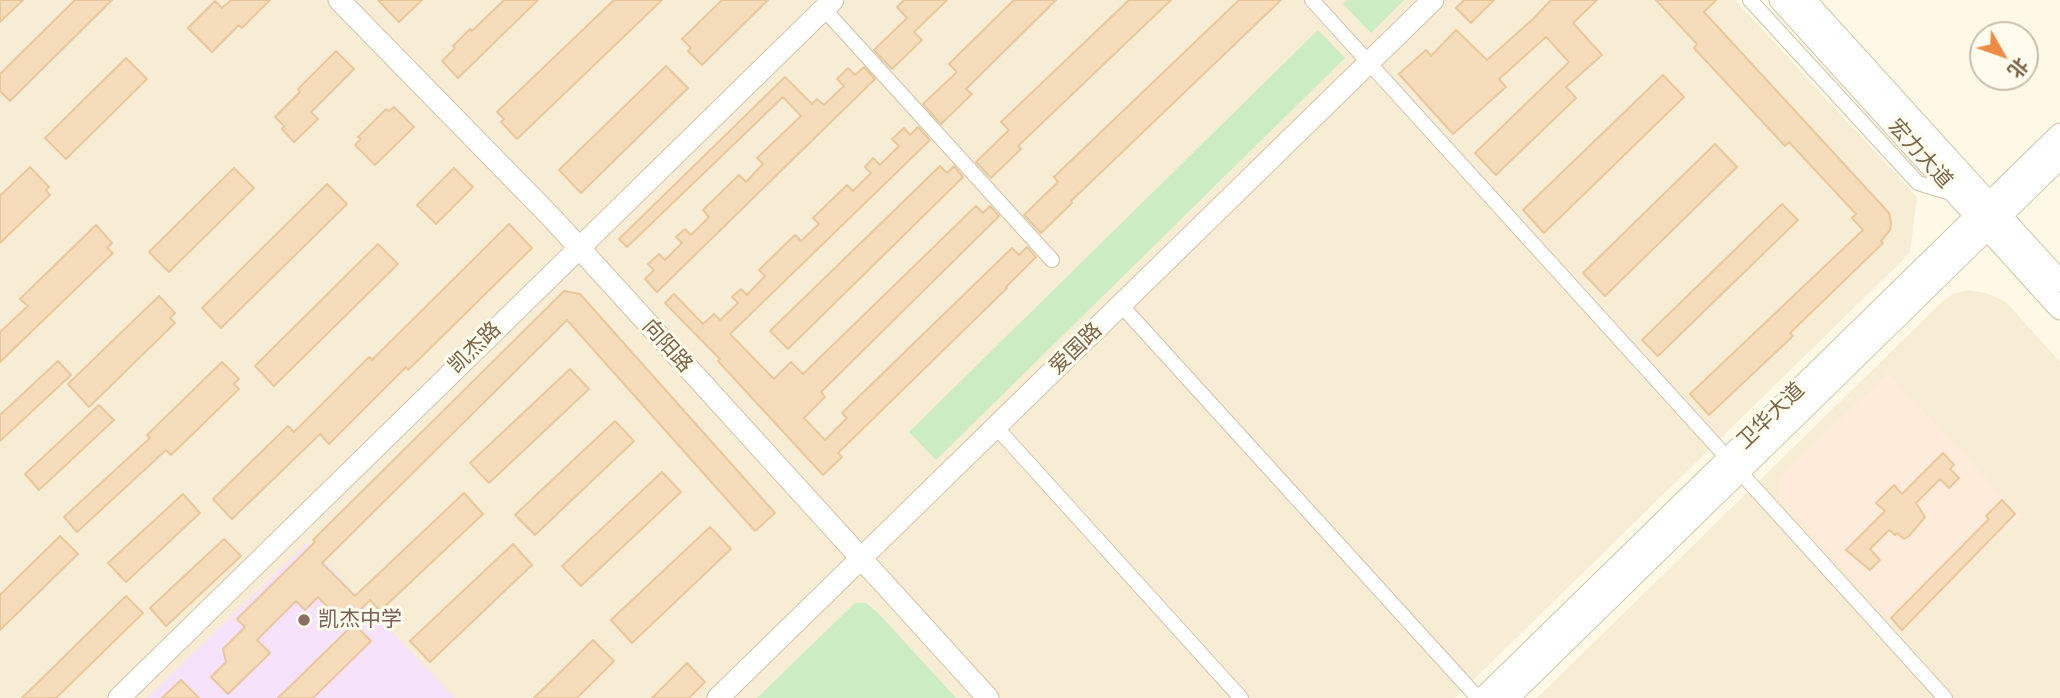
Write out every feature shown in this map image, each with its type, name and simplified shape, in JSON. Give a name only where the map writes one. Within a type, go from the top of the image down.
[{"type":"street","name":"向阳路","points":[[339,0],[578,248],[988,698]]},
{"type":"street","points":[[1312,0],[1945,698]]},
{"type":"street","name":"爱国路","points":[[718,698],[1433,0]]},
{"type":"street","points":[[1750,0],[1918,183],[1957,195]]},
{"type":"street","name":"宏力大道","points":[[1780,0],[1957,195],[1988,216],[2060,281]]},
{"type":"street","name":"宏力大道","points":[[1805,0],[1988,216],[2060,309]]},
{"type":"street","name":"凯杰路","points":[[119,698],[829,5]]},
{"type":"street","points":[[829,5],[1052,260]]},
{"type":"street","name":"卫华大道","points":[[1480,698],[1734,464],[1988,216],[2060,134]]},
{"type":"street","name":"卫华大道","points":[[1988,216],[2060,158]]},
{"type":"street","points":[[1121,305],[1480,698]]},
{"type":"street","points":[[996,427],[1241,698]]},
{"type":"street","name":"卫华大道","points":[[1508,698],[1734,464]]},
{"type":"shaded area","points":[[0,0],[1735,0],[1917,197],[1910,253],[1455,698],[0,698]]},
{"type":"shaded area","points":[[1968,290],[1986,293],[2006,302],[2060,362],[2060,698],[1537,698],[1943,301],[1953,294]]},
{"type":"shaded area","points":[[1888,372],[2021,516],[1902,633],[1778,498],[1778,480]]},
{"type":"shaded area","name":"凯杰中学","points":[[307,543],[455,698],[147,698]]},
{"type":"green space","points":[[1347,0],[1404,0],[1371,33],[1343,4]]},
{"type":"green space","points":[[1318,30],[1345,58],[936,460],[909,432]]},
{"type":"green space","points":[[855,603],[866,603],[879,614],[956,698],[757,698]]},
{"type":"building","points":[[0,0],[23,0],[0,22]]},
{"type":"building","points":[[75,0],[112,0],[10,101],[0,91],[0,74]]},
{"type":"building","points":[[231,0],[270,0],[242,28],[239,25],[212,52],[188,28],[215,1],[222,8]]},
{"type":"building","points":[[378,0],[422,0],[399,22]]},
{"type":"building","points":[[504,0],[538,0],[458,78],[442,61],[470,29],[472,31]]},
{"type":"building","points":[[614,0],[662,0],[517,139],[501,122],[504,119],[497,112]]},
{"type":"building","points":[[722,0],[768,0],[702,65],[688,51],[691,48],[682,39]]},
{"type":"building","points":[[904,0],[947,0],[914,32],[922,40],[892,69],[874,50],[907,18],[897,7]]},
{"type":"building","points":[[1014,0],[1056,0],[966,89],[972,94],[941,124],[923,104],[957,72],[949,64]]},
{"type":"building","points":[[1129,0],[1171,0],[1018,146],[1021,149],[991,178],[976,162],[1009,130],[1001,122]]},
{"type":"building","points":[[1239,0],[1281,0],[1041,233],[1024,215],[1058,182],[1054,177]]},
{"type":"building","points":[[1464,0],[1494,0],[1471,23],[1456,8]]},
{"type":"building","points":[[1551,0],[1597,0],[1573,23],[1602,55],[1566,87],[1576,98],[1496,175],[1475,153],[1569,62],[1546,37],[1499,79],[1506,87],[1453,134],[1399,74],[1426,50],[1431,56],[1456,30],[1487,60]]},
{"type":"building","points":[[1656,0],[1716,0],[1704,12],[1889,213],[1891,223],[1890,230],[1881,241],[1883,243],[1790,333],[1793,336],[1709,415],[1690,394],[1863,230],[1852,218],[1856,214],[1789,142],[1785,146],[1694,48],[1697,44]]},
{"type":"building","points":[[336,51],[354,69],[311,112],[318,119],[294,142],[275,117],[300,92],[298,89]]},
{"type":"building","points":[[126,58],[147,79],[66,159],[45,138]]},
{"type":"building","points":[[666,66],[688,88],[581,193],[559,170]]},
{"type":"building","points":[[864,67],[875,79],[657,292],[645,279],[654,270],[648,264],[659,254],[665,260],[682,243],[676,237],[685,229],[691,235],[709,217],[703,210],[739,175],[746,182],[763,164],[757,158],[801,116],[783,97],[627,247],[619,239],[785,77],[812,104],[817,99],[824,105],[844,86],[837,79],[848,68],[855,75]]},
{"type":"building","points":[[1663,75],[1684,97],[1544,233],[1523,210]]},
{"type":"building","points":[[394,107],[414,127],[375,165],[355,145],[361,139],[358,137],[386,109],[389,111]]},
{"type":"building","points":[[918,127],[930,140],[730,334],[774,379],[791,362],[803,374],[976,206],[983,213],[990,206],[999,216],[821,392],[825,397],[804,418],[825,440],[847,418],[842,413],[1012,248],[1019,255],[1027,247],[1036,257],[838,453],[842,457],[823,475],[718,361],[720,359],[665,303],[674,294],[703,324],[714,314],[720,320],[738,303],[732,297],[741,289],[747,295],[765,276],[759,270],[795,235],[801,241],[819,224],[813,218],[847,185],[853,191],[871,173],[865,167],[873,158],[880,165],[899,146],[892,139],[904,128],[910,135]]},
{"type":"building","points":[[1715,144],[1737,167],[1605,296],[1583,273]]},
{"type":"building","points":[[940,166],[947,173],[954,166],[963,177],[788,349],[770,331]]},
{"type":"building","points":[[30,167],[49,187],[46,190],[50,195],[0,243],[0,196]]},
{"type":"building","points":[[234,168],[254,188],[169,272],[149,252]]},
{"type":"building","points":[[454,168],[473,187],[436,224],[417,205]]},
{"type":"building","points":[[327,184],[347,204],[221,328],[202,308]]},
{"type":"building","points":[[1782,204],[1798,220],[1658,356],[1642,340]]},
{"type":"building","points":[[509,224],[532,248],[329,444],[320,434],[232,519],[213,499],[288,426],[294,432],[369,357],[372,360]]},
{"type":"building","points":[[96,225],[112,243],[107,248],[113,253],[0,362],[0,332],[28,306],[20,299]]},
{"type":"building","points":[[378,244],[398,264],[274,386],[255,366]]},
{"type":"building","points":[[564,291],[580,294],[775,513],[755,531],[567,320],[322,563],[355,596],[464,493],[483,514],[380,611],[370,600],[345,625],[318,597],[305,610],[296,601],[257,640],[270,653],[228,694],[211,677],[226,662],[223,649],[245,627],[237,619]]},
{"type":"building","points":[[159,296],[175,313],[170,318],[175,323],[89,407],[68,384]]},
{"type":"building","points":[[58,361],[71,375],[0,441],[0,415]]},
{"type":"building","points":[[222,362],[239,379],[234,384],[239,389],[171,455],[166,450],[77,532],[64,517],[150,438],[147,435]]},
{"type":"building","points":[[570,369],[589,389],[489,483],[470,463]]},
{"type":"building","points":[[99,405],[114,420],[39,490],[25,474]]},
{"type":"building","points":[[615,421],[634,441],[535,535],[515,515]]},
{"type":"building","points":[[1943,453],[1954,465],[1950,469],[1959,478],[1949,488],[1940,479],[1916,503],[1925,517],[1909,536],[1904,539],[1889,530],[1870,549],[1880,560],[1870,570],[1846,550],[1885,511],[1876,503],[1894,485],[1902,494]]},
{"type":"building","points":[[662,472],[681,492],[581,586],[562,566]]},
{"type":"building","points":[[183,494],[200,513],[126,582],[108,563]]},
{"type":"building","points":[[2002,500],[2015,514],[1902,630],[1891,618],[1989,519],[1986,516]]},
{"type":"building","points":[[710,527],[731,549],[632,643],[611,620]]},
{"type":"building","points":[[60,536],[78,554],[0,630],[0,595]]},
{"type":"building","points":[[224,539],[241,556],[166,626],[150,608]]},
{"type":"building","points":[[513,544],[532,565],[430,662],[410,641]]},
{"type":"building","points":[[126,596],[143,613],[56,698],[22,698]]},
{"type":"building","points":[[354,624],[371,641],[313,698],[278,698]]},
{"type":"building","points":[[593,640],[614,661],[577,698],[534,698]]},
{"type":"building","points":[[687,663],[705,682],[689,698],[652,698]]},
{"type":"building","points":[[181,680],[199,698],[162,698]]},
{"type":"place","name":"凯杰中学","points":[[304,620]]}]
